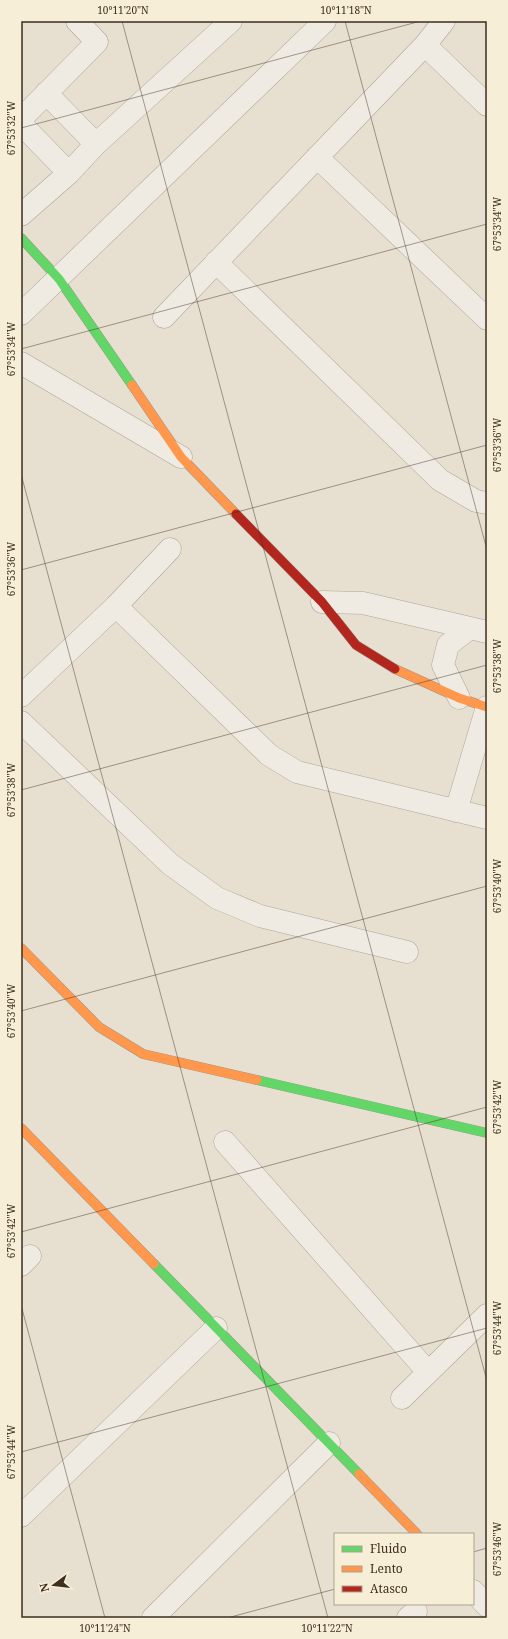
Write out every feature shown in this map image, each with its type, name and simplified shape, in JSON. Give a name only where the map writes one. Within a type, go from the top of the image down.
[{"type":"street","points":[[21,119],[97,42],[77,21]]},
{"type":"street","points":[[21,215],[68,173],[96,144],[231,21]]},
{"type":"street","points":[[21,314],[325,21]]},
{"type":"street","points":[[164,317],[425,45],[444,21]]},
{"type":"street","points":[[425,45],[487,105]]},
{"type":"street","points":[[46,93],[96,144]]},
{"type":"street","points":[[21,124],[68,173]]},
{"type":"street","points":[[317,157],[487,319]]},
{"type":"street","points":[[21,238],[59,278],[181,457],[322,602],[356,645],[394,669],[459,698],[487,707],[456,811]]},
{"type":"street","points":[[216,262],[440,480],[476,501],[487,503]]},
{"type":"street","points":[[21,363],[181,457]]},
{"type":"street","points":[[21,696],[116,606],[170,549]]},
{"type":"street","points":[[322,602],[363,603],[479,630]]},
{"type":"street","points":[[116,606],[269,755],[297,772],[456,811],[485,812]]},
{"type":"street","points":[[459,698],[443,665],[448,645],[479,630]]},
{"type":"street","points":[[21,722],[170,864],[217,898],[260,916],[406,952]]},
{"type":"street","points":[[21,948],[99,1027],[143,1054],[487,1133]]},
{"type":"street","points":[[21,1128],[416,1533]]},
{"type":"street","points":[[225,1142],[428,1372]]},
{"type":"street","points":[[402,1398],[487,1315]]},
{"type":"street","points":[[21,1516],[216,1328]]},
{"type":"street","points":[[153,1618],[329,1443]]},
{"type":"street","points":[[474,1592],[487,1606]]},
{"type":"traffic: fast","points":[[21,238],[59,279],[132,385]]},
{"type":"traffic: fast","points":[[257,1080],[487,1133]]},
{"type":"traffic: fast","points":[[154,1264],[359,1474]]},
{"type":"traffic: slow","points":[[132,385],[181,457],[236,514]]},
{"type":"traffic: slow","points":[[395,669],[459,698],[487,707]]},
{"type":"traffic: slow","points":[[21,948],[99,1027],[143,1054],[257,1080]]},
{"type":"traffic: slow","points":[[21,1128],[154,1264]]},
{"type":"traffic: slow","points":[[359,1474],[416,1533]]},
{"type":"traffic: jam","points":[[236,514],[322,602],[356,645],[395,669]]}]
